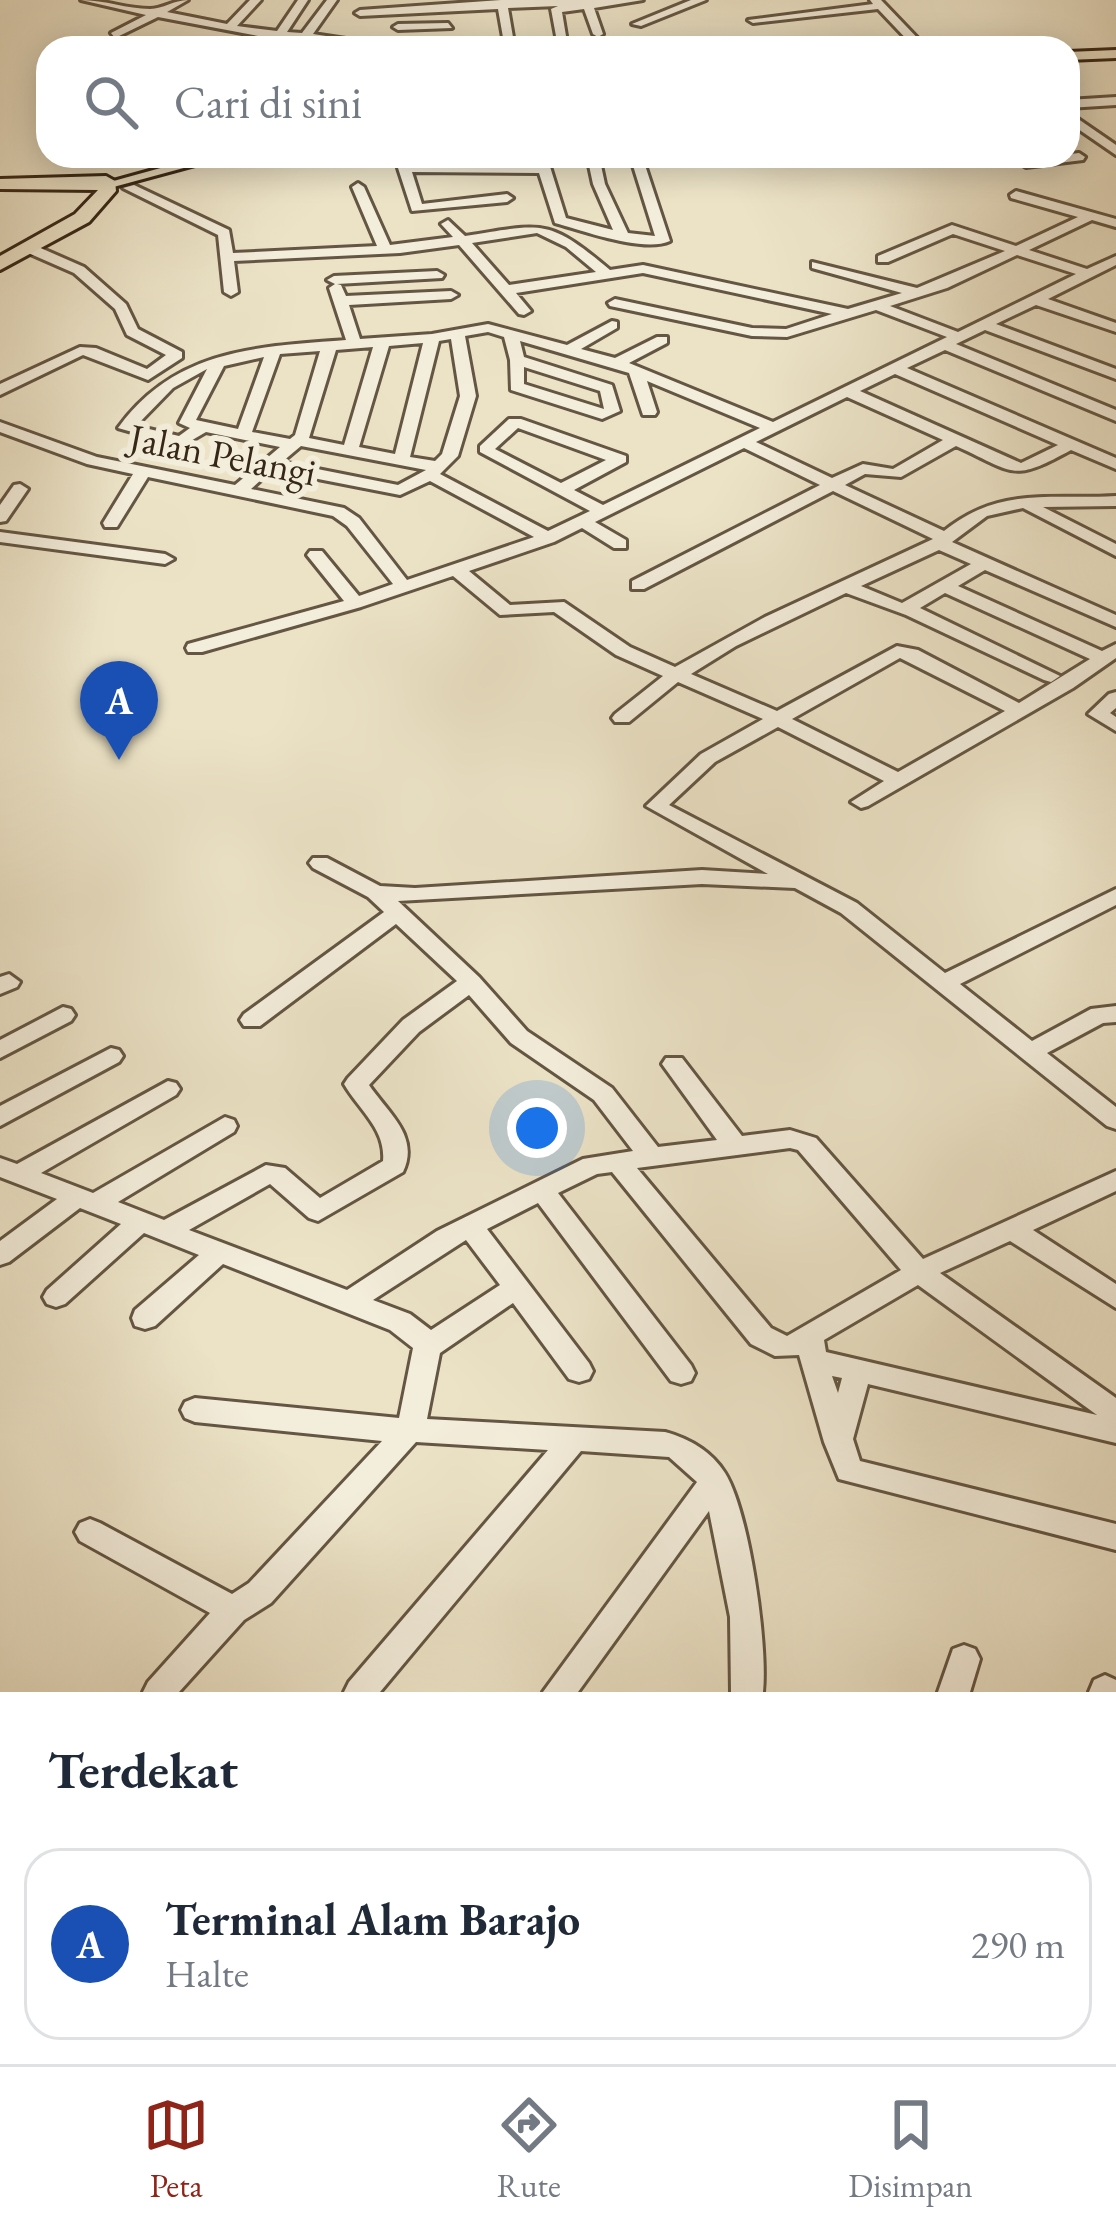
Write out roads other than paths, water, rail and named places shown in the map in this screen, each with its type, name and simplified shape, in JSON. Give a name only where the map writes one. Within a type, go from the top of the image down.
[{"type":"highway","points":[[0,186],[98,190]]},
{"type":"highway","points":[[0,186],[98,190]]},
{"type":"highway","points":[[0,260],[31,248],[98,190]]},
{"type":"highway","points":[[0,260],[98,190]]},
{"type":"main road","points":[[1080,54],[1116,52]]},
{"type":"main road","points":[[98,190],[164,168]]},
{"type":"main road","points":[[98,190],[129,188],[184,168]]},
{"type":"main road","points":[[98,190],[178,170]]},
{"type":"street","points":[[86,0],[292,36]]},
{"type":"street","points":[[130,8],[143,0]]},
{"type":"street","points":[[116,35],[183,0]]},
{"type":"street","points":[[229,28],[256,0]]},
{"type":"street","points":[[280,35],[303,0]]},
{"type":"street","points":[[306,36],[332,0]]},
{"type":"street","points":[[344,36],[368,0]]},
{"type":"street","points":[[398,24],[460,4],[632,2],[638,27],[701,0]]},
{"type":"street","points":[[502,2],[508,36]]},
{"type":"street","points":[[753,20],[880,2],[913,36]]},
{"type":"street","points":[[590,3],[598,34]]},
{"type":"street","points":[[561,36],[554,10],[590,3]]},
{"type":"street","points":[[356,18],[448,26]]},
{"type":"street","points":[[1080,103],[1116,101]]},
{"type":"street","points":[[1080,124],[1116,151]]},
{"type":"street","points":[[404,168],[415,207],[510,202],[502,170]]},
{"type":"street","points":[[456,168],[465,202]]},
{"type":"street","points":[[489,168],[512,168]]},
{"type":"street","points":[[545,168],[560,220],[623,237],[665,239],[640,168]]},
{"type":"street","points":[[595,168],[623,237]]},
{"type":"street","points":[[358,187],[385,250]]},
{"type":"street","points":[[129,188],[224,232],[231,292]]},
{"type":"street","points":[[1016,195],[1116,224]]},
{"type":"street","points":[[614,303],[777,334],[918,293],[1090,216]]},
{"type":"street","points":[[883,259],[976,218]]},
{"type":"street","points":[[448,224],[524,311]]},
{"type":"street","points":[[948,229],[1116,278]]},
{"type":"street","points":[[226,257],[385,250],[545,230],[605,273]]},
{"type":"street","points":[[0,390],[83,350],[148,375],[177,355],[132,332],[121,307],[79,270],[31,248]]},
{"type":"street","points":[[331,254],[334,280],[355,345]]},
{"type":"street","points":[[195,647],[355,603],[548,538],[1116,260]]},
{"type":"street","points":[[817,265],[918,293]]},
{"type":"street","points":[[505,290],[648,270],[850,314]]},
{"type":"street","points":[[334,280],[437,274]]},
{"type":"street","points":[[340,301],[451,295]]},
{"type":"street","points":[[1037,300],[1116,328]]},
{"type":"street","points":[[878,306],[1116,416]]},
{"type":"street","points":[[985,325],[1116,374]]},
{"type":"street","points":[[571,349],[612,326]]},
{"type":"street","points":[[201,428],[178,441],[126,428],[157,394],[199,366],[274,350],[432,338],[482,327],[617,363],[771,427]]},
{"type":"street","points":[[270,465],[400,490],[434,471],[450,456],[469,390],[457,332]]},
{"type":"street","points":[[510,332],[517,360],[516,387],[602,414],[611,411],[607,388],[517,360]]},
{"type":"street","points":[[400,460],[432,338]]},
{"type":"street","points":[[617,363],[662,340]]},
{"type":"street","points":[[350,451],[382,343]]},
{"type":"street","points":[[238,491],[296,443],[317,396],[329,347]]},
{"type":"street","points":[[243,436],[274,350]]},
{"type":"street","points":[[222,360],[187,422],[243,436],[400,460],[434,471],[548,538]]},
{"type":"street","points":[[895,368],[1116,464]]},
{"type":"street","points":[[636,370],[649,412]]},
{"type":"street","points":[[846,391],[1021,468],[1071,444]]},
{"type":"street","points":[[562,489],[620,459],[515,422],[485,450],[603,511]]},
{"type":"street","name":"Jalan Pelangi","points":[[0,427],[74,455],[343,514],[404,587]]},
{"type":"street","points":[[638,585],[862,469],[896,474],[956,440]]},
{"type":"street","points":[[741,441],[985,563],[1116,622]]},
{"type":"street","points":[[111,523],[142,472]]},
{"type":"street","points":[[0,517],[20,489]]},
{"type":"street","points":[[622,718],[680,674],[942,541],[983,512],[1023,504],[1116,501]]},
{"type":"street","points":[[1023,504],[1116,551]]},
{"type":"street","points":[[1089,504],[1116,517]]},
{"type":"street","points":[[582,521],[620,544]]},
{"type":"street","points":[[0,537],[165,560]]},
{"type":"street","points":[[316,555],[355,603]]},
{"type":"street","points":[[908,609],[985,563]]},
{"type":"street","points":[[456,569],[506,610],[523,613],[557,605],[622,651],[780,720],[898,780]]},
{"type":"street","points":[[848,587],[890,608],[908,609],[1051,676]]},
{"type":"street","points":[[948,588],[1106,652]]},
{"type":"street","points":[[1020,711],[901,651],[691,770],[656,806],[849,908],[1116,1120]]},
{"type":"street","points":[[860,802],[1020,711],[1106,652]]},
{"type":"street","points":[[1116,698],[1098,714],[1116,724]]},
{"type":"street","points":[[320,862],[376,892],[471,982],[519,1037],[603,1094],[652,1158]]},
{"type":"street","points":[[376,892],[415,895],[702,877],[802,883]]},
{"type":"street","points":[[942,984],[1116,896]]},
{"type":"street","points":[[252,1020],[395,914]]},
{"type":"street","points":[[56,1297],[154,1226],[266,1174],[276,1174],[318,1211],[394,1166],[398,1154],[391,1126],[356,1084],[396,1039],[471,982]]},
{"type":"street","points":[[1030,1052],[1099,1015],[1116,1014]]},
{"type":"street","points":[[0,1050],[63,1015]]},
{"type":"street","points":[[0,1117],[111,1056]]},
{"type":"street","points":[[674,1064],[734,1144]]},
{"type":"street","points":[[6,1171],[168,1089]]},
{"type":"street","points":[[0,1255],[84,1202],[225,1126]]},
{"type":"street","points":[[350,1302],[470,1226],[592,1165],[790,1138],[807,1144],[919,1272],[1116,1412]]},
{"type":"street","points":[[619,1163],[768,1343],[812,1347],[857,1374],[1116,1431]]},
{"type":"street","points":[[6,1171],[350,1302],[410,1328],[428,1348]]},
{"type":"street","points":[[812,1347],[919,1272],[1116,1180]]},
{"type":"street","points":[[543,1192],[681,1373]]},
{"type":"street","points":[[470,1226],[579,1371]]},
{"type":"street","points":[[1011,1228],[1116,1298]]},
{"type":"street","points":[[145,1318],[220,1251]]},
{"type":"street","points":[[159,1692],[233,1610],[260,1593],[410,1428],[428,1348],[517,1287]]},
{"type":"street","points":[[812,1347],[844,1465],[856,1475],[1116,1537]]},
{"type":"street","points":[[838,1442],[857,1374]]},
{"type":"street","points":[[195,1410],[576,1437],[685,1450],[713,1481],[730,1537],[752,1661],[746,1692]]},
{"type":"street","points":[[360,1692],[576,1437]]},
{"type":"street","points":[[559,1692],[713,1481]]},
{"type":"street","points":[[90,1532],[233,1610]]},
{"type":"street","points":[[953,1692],[964,1659]]},
{"type":"place","name":"Terminal Alam Barajo","points":[[119,760]]}]
